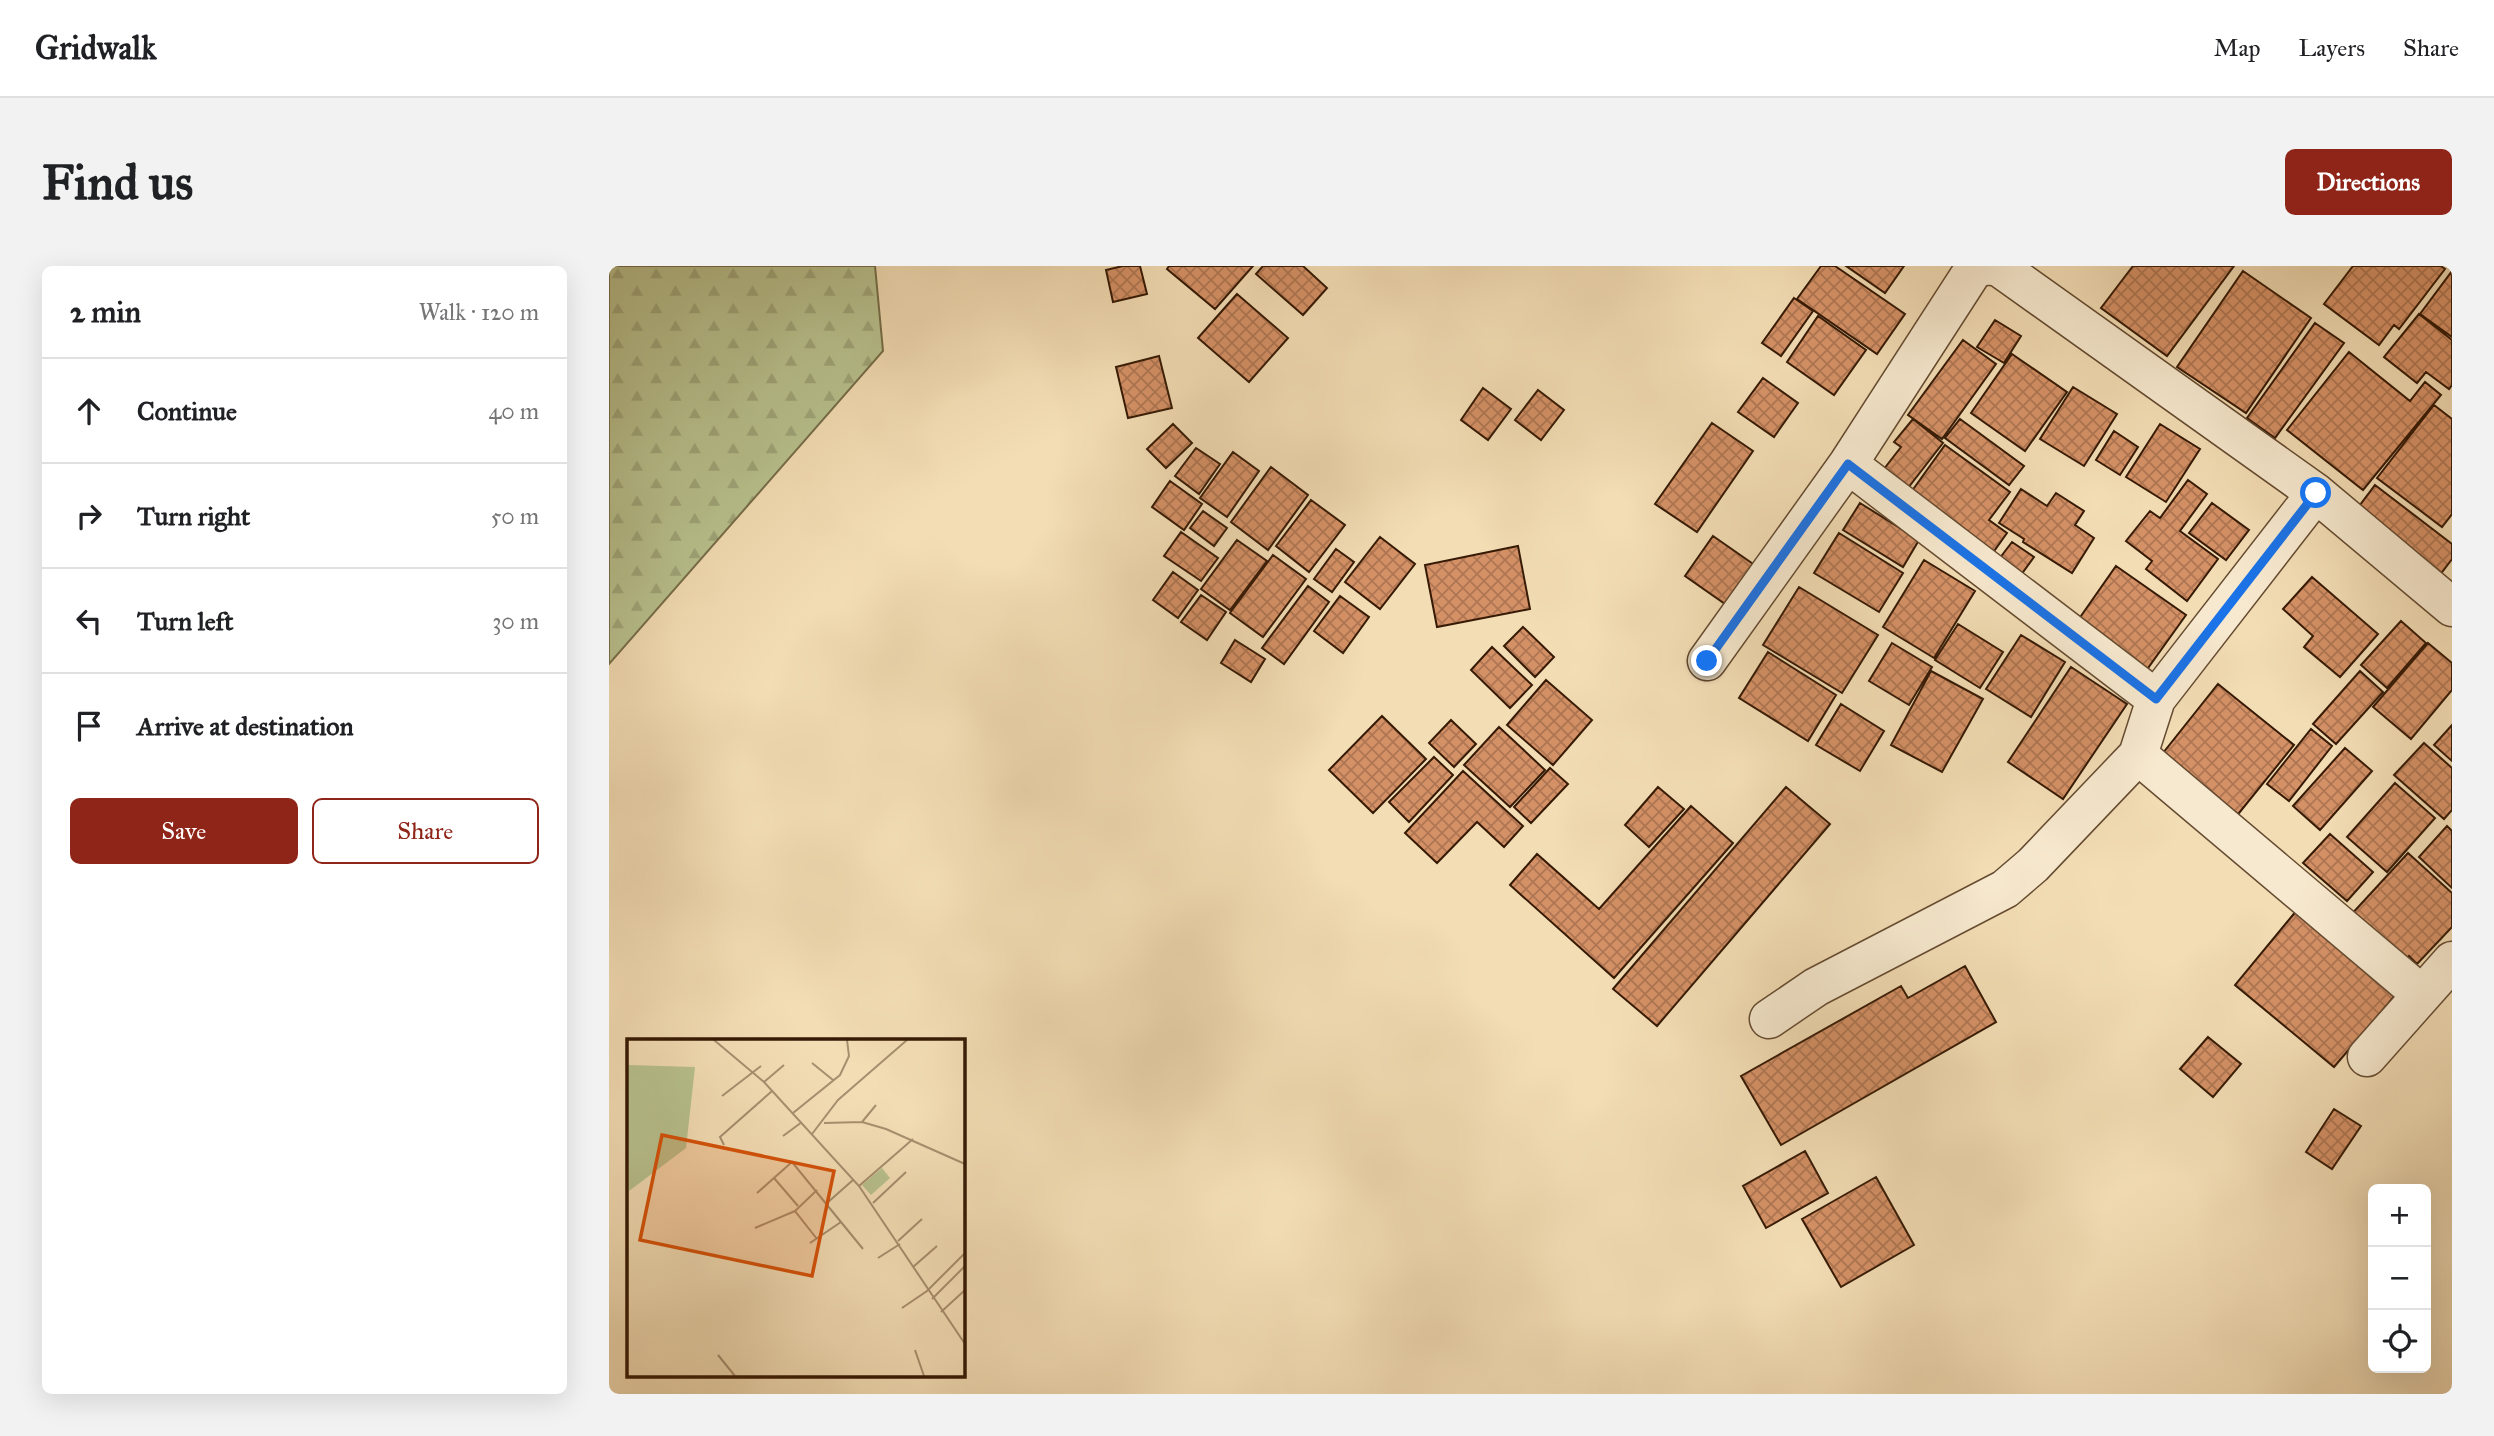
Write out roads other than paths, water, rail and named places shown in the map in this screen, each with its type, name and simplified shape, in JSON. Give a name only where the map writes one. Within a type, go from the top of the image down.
[{"type":"street","points":[[1707,661],[1848,464],[1974,269],[1984,266]]},
{"type":"street","points":[[1992,266],[1999,267],[2316,493],[2452,607]]},
{"type":"street","points":[[1848,464],[2156,699]]},
{"type":"street","points":[[1769,1019],[1816,987],[2005,889],[2033,865],[2137,755],[2156,699],[2316,493]]},
{"type":"street","points":[[2137,755],[2421,994]]},
{"type":"street","points":[[2367,1057],[2452,961]]}]
